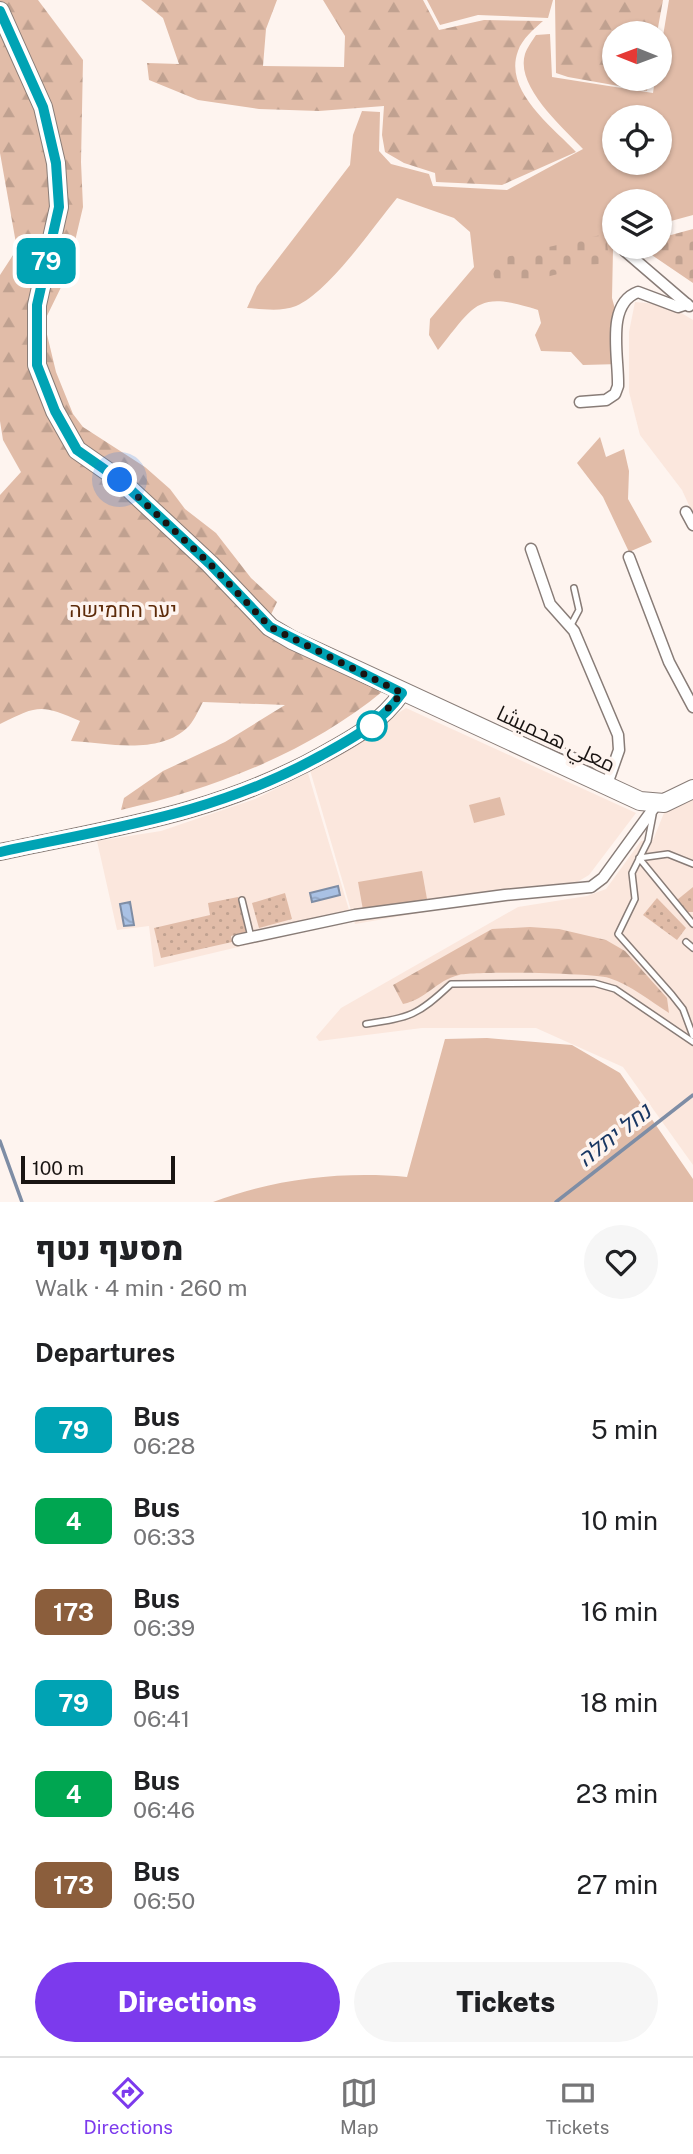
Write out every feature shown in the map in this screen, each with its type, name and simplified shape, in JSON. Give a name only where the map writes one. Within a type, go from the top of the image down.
[{"type":"main road","name":"معلي هحميشا","points":[[0,11],[8,43],[43,107],[56,163],[59,207],[37,305],[37,365],[55,411],[77,450],[130,489],[210,564],[270,627],[402,693],[609,780],[656,805]]},
{"type":"main road","points":[[0,852],[164,819],[240,794],[310,762],[362,733],[385,715],[402,693]]},
{"type":"main road","points":[[656,805],[693,789]]},
{"type":"street","points":[[634,259],[690,306]]},
{"type":"street","points":[[580,402],[606,400],[615,394],[618,386],[617,324],[622,302],[626,297],[638,292],[678,307],[690,306]]},
{"type":"street","points":[[686,512],[693,525]]},
{"type":"street","points":[[531,549],[551,604],[571,625],[618,734],[619,750],[609,780]]},
{"type":"street","points":[[629,557],[669,662],[693,707]]},
{"type":"street","points":[[238,940],[355,915],[505,895],[591,887],[603,878],[656,805]]},
{"type":"lane","points":[[571,625],[579,610],[574,588]]},
{"type":"lane","points":[[517,730],[609,780]]},
{"type":"lane","points":[[656,805],[648,841],[632,873],[635,899],[618,934],[693,1019]]},
{"type":"lane","points":[[639,858],[668,854],[693,864]]},
{"type":"lane","points":[[639,858],[692,921]]},
{"type":"lane","points":[[242,900],[251,937]]},
{"type":"lane","points":[[686,942],[693,948]]},
{"type":"lane","points":[[366,1024],[407,1018],[420,1013],[451,984],[594,983],[615,989],[693,1042]]},
{"type":"lane","points":[[683,1009],[693,1036]]},
{"type":"shaded area","points":[[635,302],[668,305],[693,320],[693,514],[682,490],[640,435],[629,392],[629,332]]},
{"type":"shaded area","points":[[406,708],[636,813],[589,875],[569,887],[355,924],[310,770]]},
{"type":"shaded area","points":[[308,773],[352,920],[154,967],[149,926],[117,930],[97,841],[161,831],[255,799]]},
{"type":"shaded area","points":[[693,795],[693,1165],[623,1067],[536,1028],[422,1028],[319,1041],[316,1037],[341,1008],[518,907],[587,896],[606,889],[641,841],[653,840],[664,813]]},
{"type":"green space","name":"יער החמישה","points":[[0,0],[38,0],[83,60],[83,207],[67,275],[44,322],[56,372],[73,414],[83,427],[145,467],[170,489],[185,509],[216,533],[251,578],[277,602],[266,625],[383,691],[324,732],[259,765],[191,791],[121,810],[124,798],[163,771],[225,742],[285,705],[203,702],[189,726],[177,735],[164,741],[133,746],[71,741],[80,721],[48,709],[32,710],[0,724],[0,495],[21,472],[3,440],[0,421],[0,275],[17,249],[0,153]]},
{"type":"green space","points":[[141,0],[277,0],[266,29],[263,66],[344,67],[345,36],[323,0],[423,0],[439,30],[484,20],[543,21],[529,34],[518,51],[515,66],[518,80],[533,107],[576,152],[502,185],[436,182],[435,173],[404,163],[385,152],[382,135],[384,106],[319,111],[259,109],[198,100],[149,80],[147,63],[179,64],[163,18]]},
{"type":"green space","points":[[427,0],[553,0],[548,18],[478,15],[440,25]]},
{"type":"green space","points":[[555,0],[663,0],[659,21],[602,21],[602,83],[556,73]]},
{"type":"green space","points":[[669,0],[693,0],[693,215],[672,221],[672,189],[602,189],[602,259],[613,259],[612,298],[619,324],[620,364],[583,365],[571,352],[541,351],[535,335],[541,323],[538,310],[501,301],[489,302],[470,312],[438,350],[429,335],[430,319],[474,267],[470,232],[454,218],[397,198],[336,273],[309,299],[284,309],[247,308],[257,286],[350,165],[353,135],[362,111],[380,112],[379,151],[391,164],[429,174],[433,186],[507,190],[583,149],[543,106],[527,80],[525,54],[536,35],[550,34],[552,77],[602,85],[602,91],[672,91],[672,21],[666,21]]},
{"type":"green space","points":[[693,229],[693,283],[658,259],[672,259],[672,235]]},
{"type":"green space","points":[[602,235],[602,259],[610,261],[534,280],[495,279],[493,274],[501,258]]},
{"type":"green space","points":[[600,437],[606,457],[624,449],[629,471],[628,499],[652,542],[629,552],[603,497],[577,463]]},
{"type":"green space","points":[[500,797],[505,815],[474,823],[469,805]]},
{"type":"green space","points":[[422,871],[427,899],[363,910],[358,882]]},
{"type":"green space","points":[[693,887],[693,912],[688,912],[677,900]]},
{"type":"green space","points":[[285,893],[292,919],[259,928],[252,903]]},
{"type":"green space","points":[[238,897],[246,933],[231,936],[232,942],[161,958],[154,928],[210,915],[208,903]]},
{"type":"green space","points":[[657,898],[686,928],[677,940],[643,915]]},
{"type":"green space","points":[[492,929],[559,929],[606,940],[625,951],[667,998],[669,1013],[625,985],[598,976],[509,973],[459,975],[403,1004],[393,985]]},
{"type":"green space","points":[[487,1038],[572,1045],[620,1073],[693,1179],[693,1202],[213,1202],[284,1182],[333,1176],[407,1177],[445,1039]]},
{"type":"water","points":[[338,886],[340,895],[312,902],[310,893]]},
{"type":"water","points":[[130,902],[134,925],[124,926],[120,904]]},
{"type":"waterway","name":"נחל יתלה","points":[[556,1202],[693,1095]]},
{"type":"waterway","points":[[0,1141],[22,1202]]},
{"type":"bus line","name":"79","points":[[0,11],[16,41],[43,107],[56,163],[59,207],[37,305],[37,365],[55,411],[77,450],[120,480],[210,564],[270,627],[402,693],[385,715],[362,733],[310,762],[230,799],[164,819],[0,852]]},
{"type":"route","points":[[120,480],[210,564],[270,627],[402,693],[385,715],[372,726]]}]
